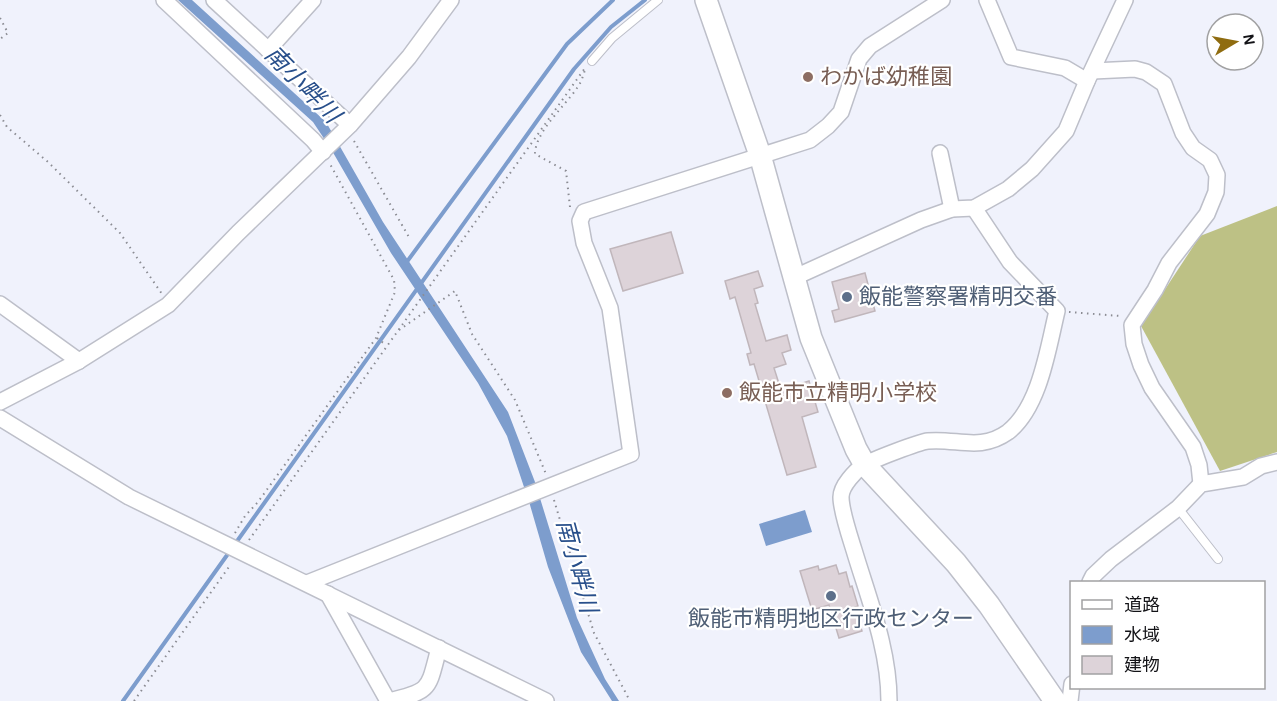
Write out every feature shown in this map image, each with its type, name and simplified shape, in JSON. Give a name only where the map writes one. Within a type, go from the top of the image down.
[{"type":"street","points":[[164,0],[324,150]]},
{"type":"street","points":[[214,0],[347,128]]},
{"type":"street","points":[[268,50],[313,0]]},
{"type":"street","points":[[0,402],[79,361],[168,305],[238,233],[347,128],[409,57],[451,0]]},
{"type":"street","points":[[706,0],[760,155],[818,357],[865,465],[956,563],[989,604],[1055,701]]},
{"type":"street","points":[[307,583],[631,454],[610,308],[584,243],[580,221],[584,212],[810,140],[841,112],[859,58],[870,46],[942,0]]},
{"type":"street","points":[[987,0],[1011,57],[1065,68],[1090,76],[1135,69],[1146,72],[1164,84],[1183,133],[1193,148],[1210,160],[1217,176],[1216,192],[1207,214],[1169,263],[1155,290],[1132,325],[1134,344],[1141,365],[1152,388],[1193,447],[1202,484]]},
{"type":"street","points":[[794,278],[921,220],[952,209],[974,208],[1008,189],[1032,169],[1066,131],[1125,0]]},
{"type":"street","points":[[940,153],[952,209]]},
{"type":"street","points":[[889,701],[880,634],[840,497],[844,486],[865,465],[927,441],[983,444],[1008,431],[1028,408],[1040,379],[1056,311],[1010,262],[974,208]]},
{"type":"street","points":[[0,304],[79,361]]},
{"type":"street","points":[[0,418],[129,497],[546,701]]},
{"type":"street","points":[[1090,581],[1111,559],[1178,508],[1202,484],[1244,477],[1261,466],[1277,462]]},
{"type":"street","points":[[328,594],[388,701],[416,694],[429,684],[439,648]]},
{"type":"lane","points":[[589,64],[612,38],[658,0]]},
{"type":"lane","points":[[1178,508],[1218,558]]},
{"type":"path","points":[[0,18],[8,33],[0,39]]},
{"type":"path","points":[[584,212],[570,208],[566,171],[535,154],[535,147],[579,85],[589,64]]},
{"type":"path","points":[[134,701],[234,548],[397,331],[589,64]]},
{"type":"path","points":[[0,114],[7,127],[48,162],[120,233],[168,305]]},
{"type":"path","points":[[347,128],[410,239]]},
{"type":"path","points":[[234,548],[245,516],[258,502],[377,339],[395,292],[394,280],[324,150]]},
{"type":"path","points":[[397,331],[412,323],[455,291],[472,334],[515,399],[550,487],[594,633],[630,701]]},
{"type":"path","points":[[1056,311],[1121,316],[1132,325]]},
{"type":"path","points":[[377,339],[386,345]]},
{"type":"green space","points":[[1277,206],[1277,452],[1220,471],[1141,326],[1200,236]]},
{"type":"water","points":[[178,0],[192,0],[326,122],[383,222],[508,412],[535,482],[577,618],[605,679],[619,701],[612,701],[581,652],[548,567],[507,436],[478,383],[391,253],[331,149],[313,122]]},
{"type":"water","points":[[805,510],[812,532],[766,546],[759,524]]},
{"type":"building","points":[[671,232],[683,273],[623,291],[610,249]]},
{"type":"building","points":[[758,271],[763,286],[754,289],[758,303],[755,304],[766,341],[787,335],[791,350],[782,353],[786,364],[774,368],[781,390],[809,381],[818,412],[802,417],[816,467],[787,475],[754,364],[750,365],[747,354],[751,353],[735,297],[730,299],[725,281]]},
{"type":"building","points":[[865,273],[875,311],[835,322],[832,311],[839,309],[832,282]]},
{"type":"building","name":"飯能市精明地区行政センター","points":[[836,565],[839,574],[846,572],[850,587],[852,586],[862,631],[839,638],[829,605],[812,610],[800,571],[818,566],[819,570]]},
{"type":"waterway","points":[[406,263],[567,44],[613,0]]},
{"type":"waterway","points":[[235,544],[574,69],[611,27],[645,0]]},
{"type":"waterway","points":[[123,701],[230,551]]},
{"type":"place","name":"わかば幼稚園","points":[[808,77]]},
{"type":"place","name":"飯能警察署精明交番","points":[[847,297]]},
{"type":"place","name":"飯能市立精明小学校","points":[[727,393]]},
{"type":"place","name":"飯能市精明地区行政センター","points":[[831,596]]},
{"type":"water label","name":"南小畔川","points":[[302,85]]},
{"type":"water label","name":"南小畔川","points":[[576,566]]}]
